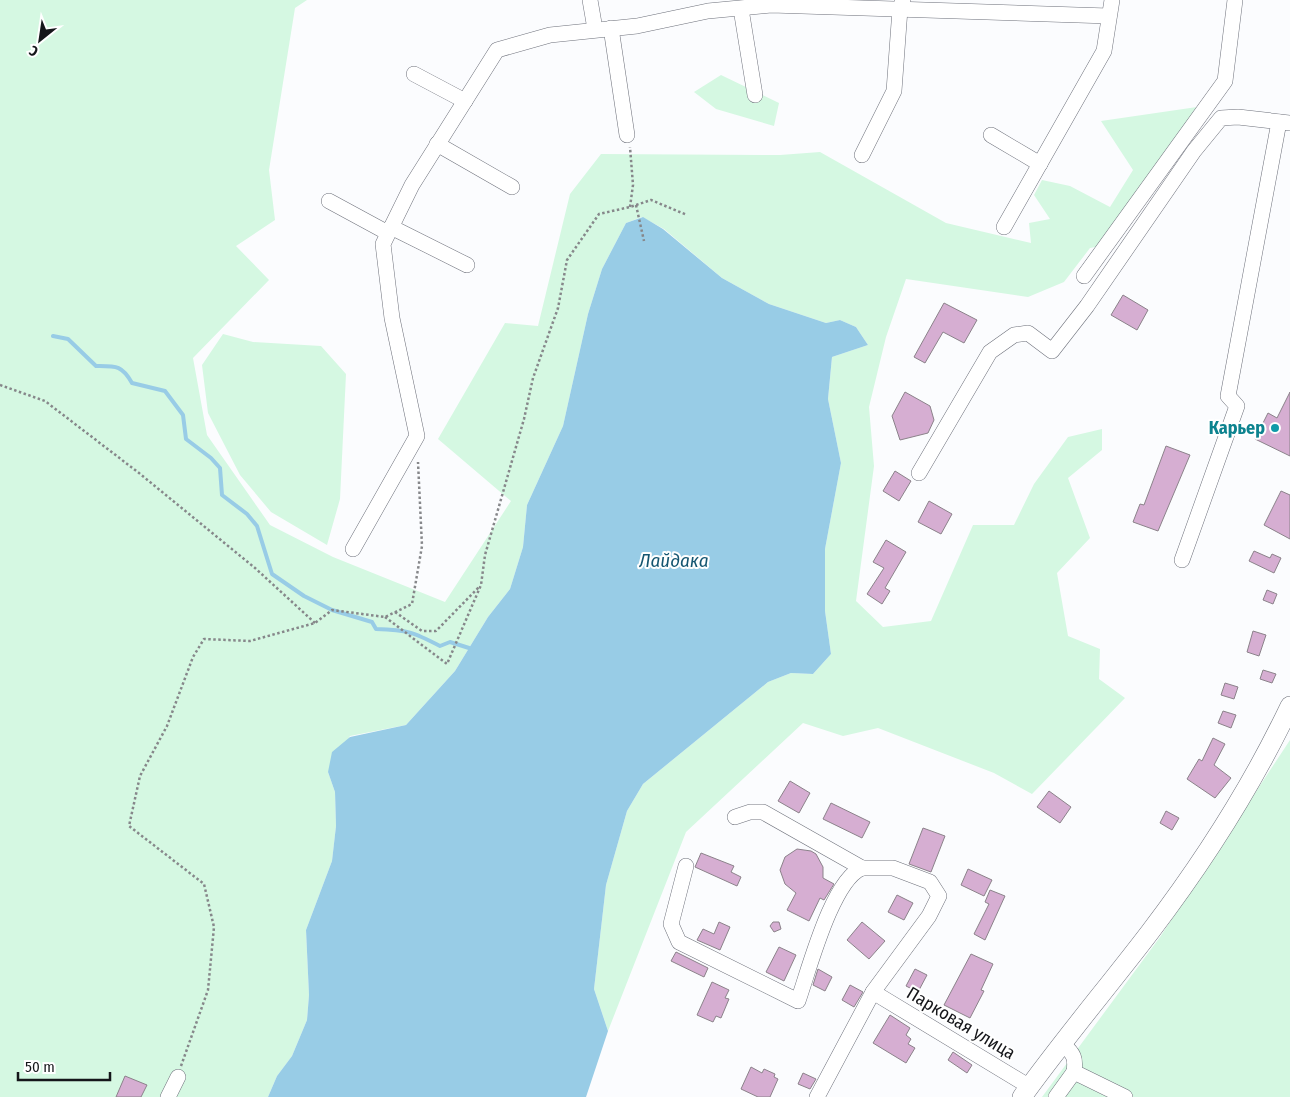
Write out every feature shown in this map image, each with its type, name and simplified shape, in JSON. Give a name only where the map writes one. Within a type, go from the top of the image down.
[{"type":"main road","points":[[1026,1092],[1152,930],[1227,822],[1264,761],[1290,706]]},
{"type":"street","points":[[590,0],[603,29],[627,135]]},
{"type":"street","points":[[1004,227],[1104,51],[1112,0]]},
{"type":"street","points":[[1084,276],[1225,81],[1235,0]]},
{"type":"street","points":[[353,549],[417,436],[392,318],[383,244],[412,185],[497,50],[550,35],[637,26],[706,6],[741,9],[771,5],[901,5],[1109,16]]},
{"type":"street","points":[[862,155],[894,91],[901,5]]},
{"type":"street","points":[[741,9],[755,95]]},
{"type":"street","points":[[414,74],[465,101]]},
{"type":"street","points":[[919,473],[990,352],[1014,335],[1028,334],[1052,351],[1086,306],[1194,151],[1221,118],[1238,117],[1285,122],[1228,396],[1237,406],[1182,560]]},
{"type":"street","points":[[991,135],[1040,164]]},
{"type":"street","points":[[437,144],[512,187]]},
{"type":"street","points":[[329,201],[467,265]]},
{"type":"street","points":[[735,817],[750,812],[763,812],[862,868]]},
{"type":"street","points":[[686,866],[671,924],[679,942],[798,1001],[834,900],[853,872],[862,868],[893,868],[930,882],[939,896],[929,916],[873,992],[817,1097]]},
{"type":"street","name":"Парковая улица","points":[[873,992],[1026,1092]]},
{"type":"street","points":[[1056,1097],[1074,1072],[1076,1059],[1072,1052],[1063,1044]]},
{"type":"street","points":[[1074,1072],[1125,1097]]},
{"type":"street","points":[[168,1097],[178,1077]]},
{"type":"path","points":[[627,135],[633,154],[633,185],[630,207]]},
{"type":"path","points":[[178,1077],[208,990],[214,927],[204,884],[129,826],[140,776],[167,726],[193,657],[204,640],[250,641],[315,623],[332,610],[384,617],[447,664],[481,585],[485,555],[524,419],[533,378],[558,308],[567,260],[599,214],[651,200],[687,215]]},
{"type":"path","points":[[636,205],[644,241]]},
{"type":"path","points":[[0,385],[45,401],[52,406],[255,568],[315,623]]},
{"type":"path","points":[[384,617],[412,604],[422,546],[417,436]]},
{"type":"path","points":[[395,612],[422,630],[436,631],[481,585]]},
{"type":"green space","points":[[0,0],[307,0],[295,8],[269,170],[275,220],[236,246],[269,280],[193,358],[207,435],[270,525],[333,557],[445,602],[511,501],[438,439],[505,323],[538,326],[570,194],[601,154],[780,155],[820,152],[946,223],[1031,243],[1029,223],[1050,219],[1034,195],[1042,180],[1070,186],[1110,207],[1133,170],[1101,121],[1197,107],[1110,244],[1090,248],[1064,282],[1028,297],[906,279],[886,337],[869,407],[874,466],[856,601],[883,627],[931,621],[973,525],[1014,525],[1034,484],[1068,437],[1102,429],[1102,450],[1068,478],[1090,538],[1057,573],[1068,636],[1100,649],[1099,679],[1125,698],[1032,794],[994,773],[878,728],[843,736],[803,723],[686,832],[608,1031],[594,989],[606,885],[627,811],[643,784],[768,682],[791,673],[813,674],[831,654],[825,611],[825,549],[841,463],[828,399],[832,357],[868,345],[856,327],[840,320],[826,323],[769,304],[722,278],[664,229],[642,217],[626,223],[602,269],[588,314],[563,426],[527,505],[523,547],[510,589],[488,617],[455,671],[406,725],[350,736],[328,772],[335,792],[336,826],[332,861],[306,930],[309,995],[307,1020],[292,1056],[277,1076],[268,1097],[0,1097]]},
{"type":"green space","points":[[721,75],[779,103],[774,126],[716,109],[694,92]]},
{"type":"green space","points":[[223,334],[253,342],[321,346],[346,374],[340,499],[327,545],[271,512],[240,475],[208,413],[202,365]]},
{"type":"green space","points":[[1290,740],[1290,1097],[1042,1097],[1160,937]]},
{"type":"water","name":"Лайдака","points":[[643,217],[663,229],[722,278],[769,304],[826,323],[840,320],[856,327],[868,345],[832,357],[828,399],[841,463],[825,549],[825,611],[831,654],[813,674],[791,673],[768,682],[643,784],[627,811],[606,885],[594,989],[608,1031],[586,1097],[268,1097],[277,1076],[292,1056],[307,1020],[309,995],[306,930],[332,861],[336,826],[335,792],[328,772],[332,752],[350,737],[406,725],[455,671],[488,617],[510,589],[523,547],[527,505],[563,426],[588,314],[602,269],[626,223]]},
{"type":"building","points":[[1123,295],[1148,310],[1137,330],[1111,315]]},
{"type":"building","points":[[944,303],[977,320],[964,343],[943,332],[925,363],[914,357]]},
{"type":"building","points":[[905,392],[930,406],[934,420],[928,433],[900,440],[892,416]]},
{"type":"building","name":"Карьер","points":[[1290,392],[1290,456],[1255,439],[1268,413],[1277,418]]},
{"type":"building","points":[[1166,446],[1190,455],[1158,531],[1133,522],[1140,504],[1144,505]]},
{"type":"building","points":[[895,471],[911,481],[899,501],[883,491]]},
{"type":"building","points":[[1281,491],[1290,495],[1290,539],[1264,525]]},
{"type":"building","points":[[929,501],[952,514],[941,534],[918,522]]},
{"type":"building","points":[[886,540],[906,552],[885,588],[890,591],[882,604],[867,594],[884,568],[873,562]]},
{"type":"building","points":[[1254,551],[1270,558],[1272,554],[1281,558],[1274,573],[1249,561]]},
{"type":"building","points":[[1267,590],[1277,594],[1273,604],[1263,600]]},
{"type":"building","points":[[1253,631],[1266,635],[1259,656],[1247,652]]},
{"type":"building","points":[[1263,670],[1276,674],[1272,683],[1260,679]]},
{"type":"building","points":[[1225,683],[1238,687],[1234,699],[1221,695]]},
{"type":"building","points":[[1223,711],[1236,715],[1231,728],[1218,723]]},
{"type":"building","points":[[1213,738],[1225,744],[1214,765],[1231,778],[1215,798],[1187,779],[1199,759],[1202,761]]},
{"type":"building","points":[[790,781],[810,793],[799,813],[778,801]]},
{"type":"building","points":[[1049,791],[1071,807],[1060,823],[1037,807]]},
{"type":"building","points":[[831,803],[870,822],[862,838],[823,819]]},
{"type":"building","points":[[1166,811],[1179,818],[1172,830],[1160,823]]},
{"type":"building","points":[[923,828],[945,836],[931,872],[909,864]]},
{"type":"building","points":[[797,849],[811,851],[816,854],[823,867],[823,878],[834,884],[824,900],[820,898],[809,921],[787,910],[796,893],[785,884],[780,870],[785,857]]},
{"type":"building","points":[[701,853],[734,866],[731,872],[741,877],[737,886],[695,867]]},
{"type":"building","points":[[968,869],[992,880],[984,896],[961,885]]},
{"type":"building","points":[[990,890],[1005,896],[985,940],[974,934],[989,904],[985,902]]},
{"type":"building","points":[[897,895],[913,903],[904,920],[888,912]]},
{"type":"building","points":[[719,922],[730,927],[720,950],[697,940],[703,929],[714,934]]},
{"type":"building","points":[[773,922],[779,922],[781,929],[774,932],[770,926]]},
{"type":"building","points":[[862,922],[885,941],[869,959],[847,940]]},
{"type":"building","points":[[779,947],[796,955],[784,981],[766,972]]},
{"type":"building","points":[[676,952],[708,968],[704,977],[671,961]]},
{"type":"building","points":[[971,954],[993,964],[981,990],[984,991],[970,1018],[944,1005]]},
{"type":"building","points":[[818,969],[832,977],[825,991],[813,985]]},
{"type":"building","points":[[915,969],[927,975],[918,992],[906,986]]},
{"type":"building","points":[[712,982],[729,990],[725,998],[729,999],[721,1018],[716,1016],[713,1022],[697,1015]]},
{"type":"building","points":[[850,985],[863,992],[854,1007],[842,1000]]},
{"type":"building","points":[[890,1015],[910,1028],[906,1035],[911,1039],[908,1044],[915,1048],[906,1063],[873,1043]]},
{"type":"building","points":[[953,1052],[972,1065],[967,1073],[948,1060]]},
{"type":"building","points":[[751,1067],[762,1073],[764,1069],[775,1074],[774,1077],[778,1079],[770,1097],[758,1097],[741,1089]]},
{"type":"building","points":[[803,1073],[816,1079],[810,1089],[798,1084]]},
{"type":"building","points":[[125,1076],[147,1085],[141,1097],[116,1097]]},
{"type":"waterway","points":[[53,336],[68,339],[96,366],[118,368],[125,373],[132,383],[165,391],[183,415],[186,439],[211,458],[220,468],[222,495],[247,514],[257,526],[272,574],[304,596],[332,610],[372,622],[376,629],[410,633],[440,646],[450,642],[469,648]]},
{"type":"place","name":"Карьер","points":[[1275,428]]}]
